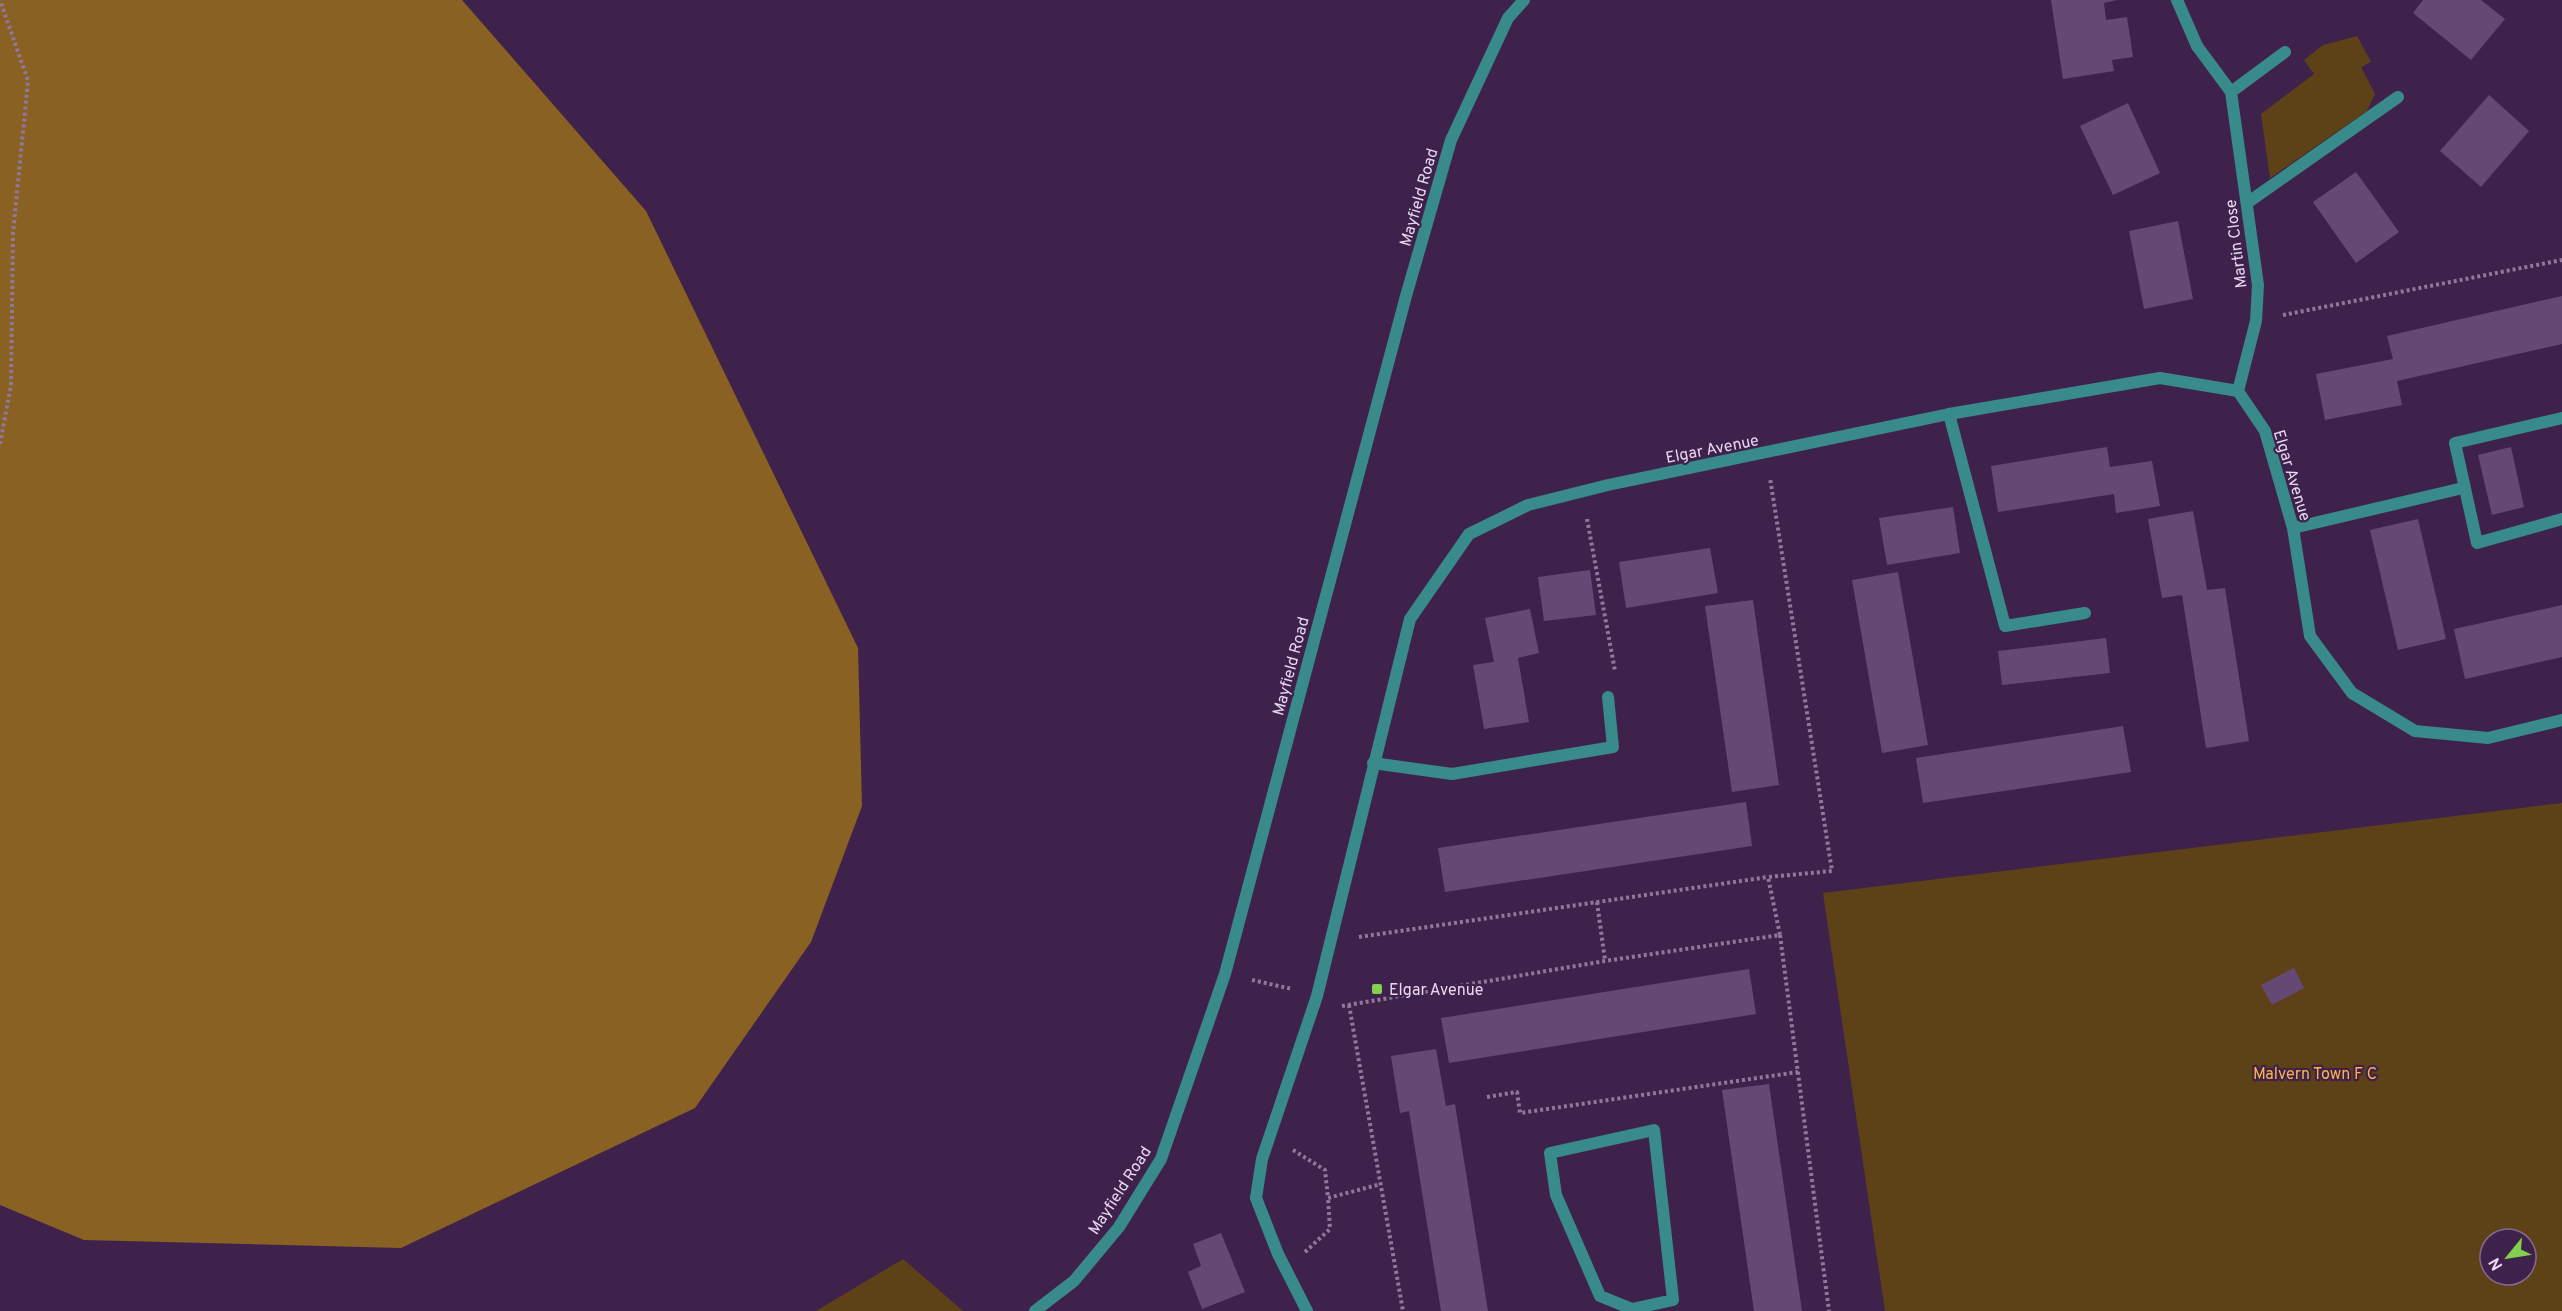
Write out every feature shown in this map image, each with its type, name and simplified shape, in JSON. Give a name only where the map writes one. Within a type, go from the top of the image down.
[{"type":"street","name":"Mayfield Road","points":[[1035,1311],[1074,1281],[1119,1227],[1161,1159],[1225,974],[1400,318],[1451,140],[1508,18],[1524,0]]},
{"type":"street","name":"Martin Close","points":[[2177,0],[2197,46],[2231,92],[2258,285],[2256,321],[2238,391]]},
{"type":"street","points":[[2231,92],[2285,52]]},
{"type":"street","points":[[2247,203],[2398,97]]},
{"type":"street","name":"Elgar Avenue","points":[[1307,1311],[1284,1265],[1256,1197],[1262,1159],[1317,996],[1410,619],[1469,534],[1528,505],[1949,414],[2160,378],[2238,391],[2265,431],[2293,528],[2310,636],[2352,693],[2415,731],[2488,738],[2562,720]]},
{"type":"street","points":[[1949,414],[2005,626],[2085,613]]},
{"type":"street","points":[[2562,418],[2455,443],[2463,488],[2477,543],[2562,519]]},
{"type":"street","points":[[2293,528],[2463,488]]},
{"type":"street","points":[[1373,764],[1452,774],[1613,747],[1608,697]]},
{"type":"street","points":[[1654,1130],[1672,1300],[1633,1310],[1600,1296],[1556,1195],[1550,1153],[1654,1130]]},
{"type":"path","points":[[0,0],[28,81],[13,233],[11,385],[0,444]]},
{"type":"path","points":[[2256,321],[2562,260]]},
{"type":"path","points":[[1331,941],[1768,877],[1832,871],[1766,454]]},
{"type":"path","points":[[1582,492],[1618,684],[1608,697]]},
{"type":"path","points":[[1768,877],[1780,935],[1829,1311]]},
{"type":"path","points":[[1597,902],[1605,961]]},
{"type":"path","points":[[1311,1011],[1605,961],[1780,935]]},
{"type":"path","points":[[1225,974],[1317,996]]},
{"type":"path","points":[[1349,1005],[1403,1311]]},
{"type":"path","points":[[1486,1098],[1517,1092],[1520,1113],[1798,1072]]},
{"type":"path","points":[[1268,1142],[1298,1152],[1324,1170],[1328,1198],[1330,1229],[1307,1251],[1284,1265]]},
{"type":"path","points":[[1328,1198],[1381,1184]]},
{"type":"green space","points":[[2357,36],[2371,62],[2361,67],[2375,94],[2367,111],[2270,178],[2261,114],[2314,74],[2304,60],[2323,45]]},
{"type":"green space","name":"Malvern Town F C","points":[[2562,803],[2562,1311],[1885,1311],[1823,893]]},
{"type":"green space","points":[[903,1259],[963,1311],[816,1311]]},
{"type":"shaded area","points":[[0,0],[462,0],[646,211],[858,648],[862,806],[811,942],[695,1108],[401,1248],[84,1240],[0,1205]]},
{"type":"building","points":[[2051,0],[2117,0],[2104,3],[2106,20],[2127,17],[2133,57],[2112,60],[2114,71],[2063,79]]},
{"type":"building","points":[[2423,0],[2481,0],[2505,19],[2471,60],[2413,13]]},
{"type":"building","points":[[2489,95],[2529,131],[2481,187],[2440,151]]},
{"type":"building","points":[[2128,103],[2160,173],[2113,195],[2080,126]]},
{"type":"building","points":[[2356,172],[2399,232],[2356,263],[2313,202]]},
{"type":"building","points":[[2178,221],[2193,299],[2144,309],[2129,231]]},
{"type":"building","points":[[2562,296],[2562,344],[2397,381],[2402,405],[2325,420],[2316,374],[2393,359],[2387,336]]},
{"type":"building","points":[[2107,447],[2110,467],[2152,461],[2160,506],[2116,513],[2114,494],[1998,512],[1991,466]]},
{"type":"building","points":[[2511,447],[2524,507],[2492,515],[2478,455]]},
{"type":"building","points":[[1953,507],[1960,553],[1887,565],[1879,518]]},
{"type":"building","points":[[2193,511],[2207,590],[2225,588],[2249,741],[2206,748],[2182,595],[2162,598],[2148,519]]},
{"type":"building","points":[[2418,519],[2446,639],[2398,650],[2370,530]]},
{"type":"building","points":[[1710,548],[1718,593],[1626,608],[1619,562]]},
{"type":"building","points":[[1590,570],[1596,615],[1544,621],[1538,577]]},
{"type":"building","points":[[1898,572],[1928,745],[1882,753],[1852,580]]},
{"type":"building","points":[[1753,600],[1779,785],[1732,792],[1705,606]]},
{"type":"building","points":[[2562,605],[2562,657],[2465,679],[2454,629]]},
{"type":"building","points":[[1530,609],[1539,653],[1518,658],[1529,722],[1484,729],[1473,665],[1494,662],[1485,618]]},
{"type":"building","points":[[2106,638],[2110,673],[2002,685],[1998,651]]},
{"type":"building","points":[[2123,726],[2131,772],[1923,803],[1916,758]]},
{"type":"building","points":[[1746,802],[1752,846],[1445,892],[1438,848]]},
{"type":"building","points":[[2294,968],[2304,988],[2272,1005],[2261,985]]},
{"type":"building","points":[[1749,969],[1756,1014],[1449,1063],[1441,1018]]},
{"type":"building","points":[[1436,1049],[1446,1106],[1455,1104],[1488,1311],[1441,1311],[1409,1111],[1400,1113],[1391,1056]]},
{"type":"building","points":[[1769,1084],[1802,1311],[1754,1311],[1722,1090]]},
{"type":"building","points":[[1221,1233],[1245,1292],[1202,1309],[1188,1272],[1201,1266],[1193,1244]]},
{"type":"place","name":"Elgar Avenue","points":[[1377,989]]}]
